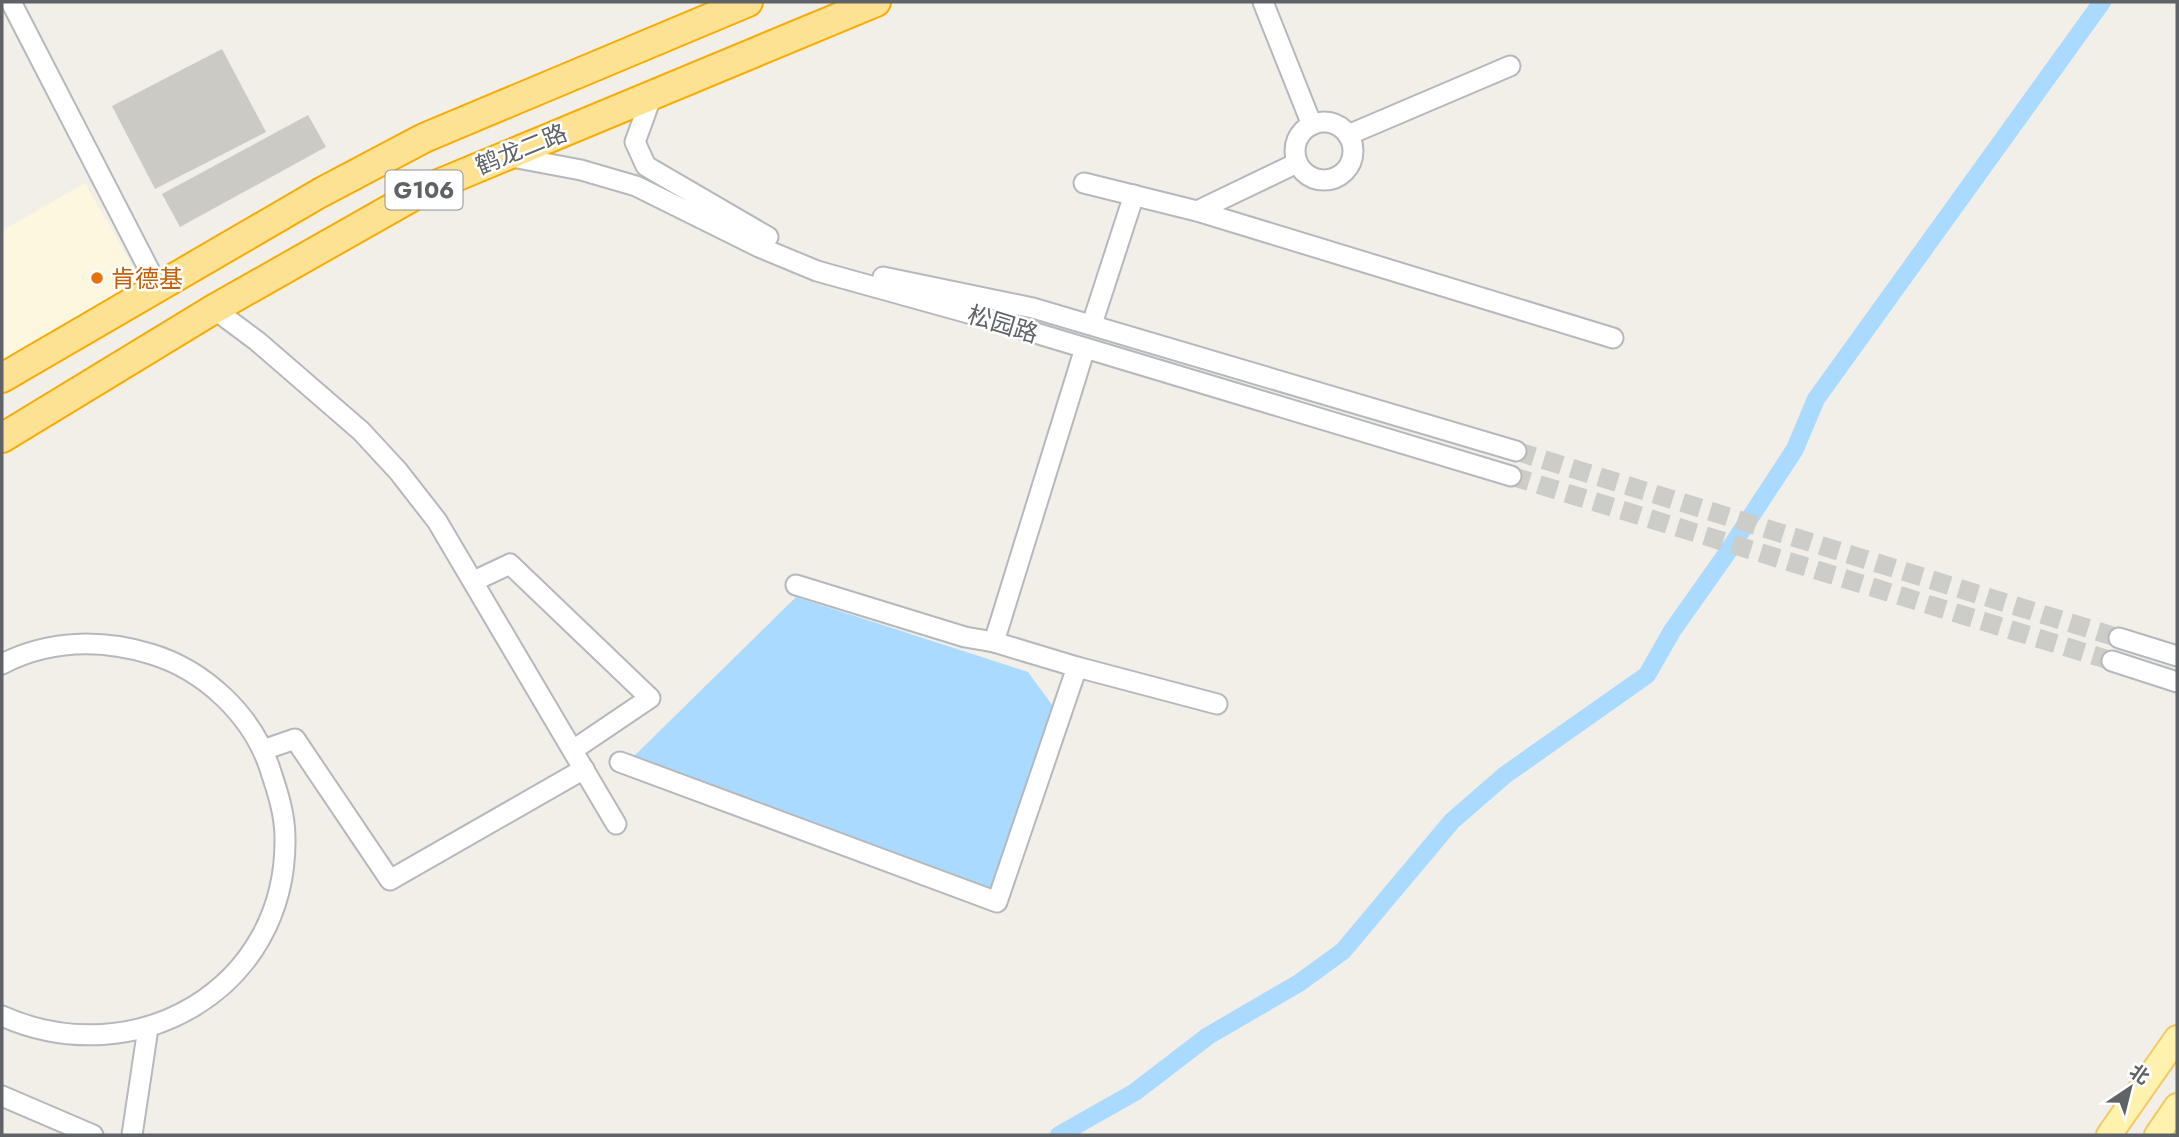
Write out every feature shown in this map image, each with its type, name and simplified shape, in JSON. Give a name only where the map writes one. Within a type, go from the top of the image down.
[{"type":"highway","name":"鹤龙二路","points":[[2,438],[214,309],[424,190],[502,155],[651,97],[876,2]]},
{"type":"highway","name":"鹤龙二路","points":[[2,378],[320,193],[434,133],[743,3]]},
{"type":"main road","points":[[2109,1135],[2177,1038]]},
{"type":"main road","points":[[2157,1135],[2177,1106]]},
{"type":"street","points":[[11,2],[158,287]]},
{"type":"street","points":[[1263,2],[1312,125]]},
{"type":"street","points":[[1348,135],[1510,66]]},
{"type":"street","name":"松园路","points":[[651,97],[635,142],[646,166],[770,238],[860,271],[1033,307],[1516,451]]},
{"type":"street","points":[[1332,124],[1348,135],[1353,154],[1350,163],[1337,177],[1318,180],[1310,177],[1297,163],[1295,145],[1305,129],[1312,125],[1332,124]]},
{"type":"street","name":"松园路","points":[[502,155],[581,170],[636,186],[759,247],[817,271],[1511,476]]},
{"type":"street","points":[[1197,211],[1297,163]]},
{"type":"street","points":[[1084,183],[1197,211],[1613,338]]},
{"type":"street","points":[[1092,324],[1134,195]]},
{"type":"street","points":[[214,309],[257,341],[361,430],[437,520],[616,824]]},
{"type":"street","points":[[994,642],[1085,348]]},
{"type":"street","points":[[474,581],[510,564],[650,698],[573,750]]},
{"type":"street","points":[[796,585],[965,638],[994,642],[1217,704]]},
{"type":"street","points":[[2119,638],[2177,656]]},
{"type":"street","points":[[2,664],[43,648],[73,643],[130,648],[158,656],[184,668],[230,704],[249,725],[263,750],[282,804],[285,836],[283,871],[271,916],[259,943],[222,985],[175,1018],[148,1028],[88,1037],[57,1035],[27,1027],[2,1016]]},
{"type":"street","points":[[2112,661],[2177,682]]},
{"type":"street","points":[[620,762],[997,902],[1077,667]]},
{"type":"street","points":[[263,750],[295,740],[390,880],[584,769]]},
{"type":"street","points":[[132,1135],[148,1028]]},
{"type":"street","points":[[2,1096],[93,1135]]},
{"type":"shaded area","points":[[85,183],[141,281],[2,360],[2,231]]},
{"type":"water","points":[[796,597],[1028,672],[1055,709],[990,893],[629,761]]},
{"type":"building","points":[[222,49],[266,132],[155,189],[112,106]]},
{"type":"building","points":[[308,115],[326,147],[180,227],[162,194]]},
{"type":"waterway","points":[[1059,1135],[1135,1092],[1208,1036],[1299,983],[1343,951],[1452,821],[1505,775],[1647,675],[1672,631],[1795,449],[1816,399],[2102,2]]},
{"type":"tunnel","points":[[1516,451],[2119,638]]},
{"type":"tunnel","points":[[1511,476],[2112,661]]},
{"type":"place","name":"肯德基","points":[[97,278]]}]
